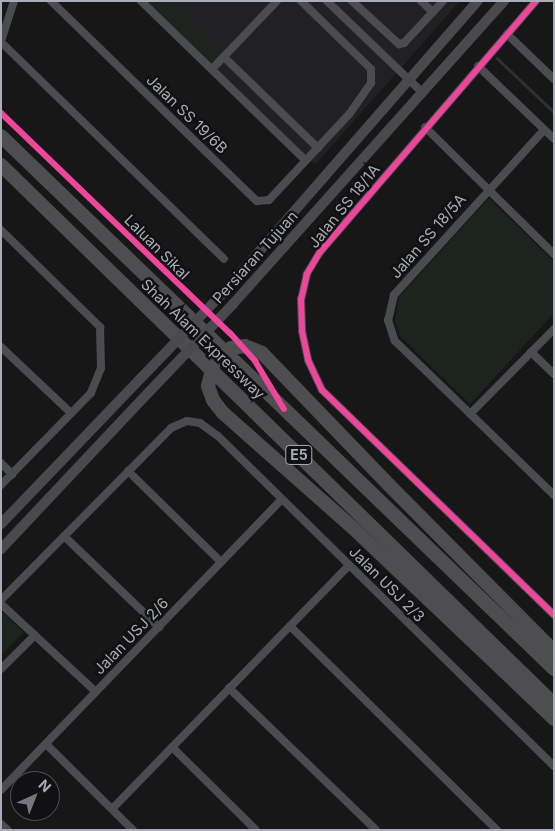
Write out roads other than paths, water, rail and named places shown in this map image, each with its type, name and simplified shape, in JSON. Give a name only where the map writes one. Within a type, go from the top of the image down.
[{"type":"highway","name":"Shah Alam Expressway","points":[[1,136],[554,669]]},
{"type":"highway","name":"Shah Alam Expressway","points":[[1,165],[554,704]]},
{"type":"highway","points":[[554,651],[389,485],[262,353],[245,346],[231,348],[215,357],[208,386],[213,400],[223,413],[352,527],[554,719]]},
{"type":"main road","name":"Persiaran Tujuan","points":[[1,524],[222,294],[478,1]]},
{"type":"main road","name":"Persiaran Tujuan","points":[[1,549],[233,304],[504,1]]},
{"type":"street","points":[[14,1],[1,41],[224,259]]},
{"type":"street","name":"Jalan SS 19/6B","points":[[51,1],[257,201],[269,200],[318,148],[371,83],[371,69],[301,1]]},
{"type":"street","points":[[141,1],[305,160]]},
{"type":"street","points":[[212,69],[277,1]]},
{"type":"street","points":[[327,1],[423,93]]},
{"type":"street","points":[[352,1],[399,44],[404,43],[443,1]]},
{"type":"street","points":[[421,1],[433,12]]},
{"type":"street","name":"Jalan SS 18/1A","points":[[536,1],[425,127],[320,252],[307,274],[301,298],[302,331],[308,360],[322,390],[554,615]]},
{"type":"street","points":[[507,34],[554,79]]},
{"type":"street","points":[[224,56],[318,148]]},
{"type":"street","points":[[478,66],[554,139]]},
{"type":"street","points":[[425,127],[554,254]]},
{"type":"street","name":"Jalan SS 18/5A","points":[[544,130],[488,188],[394,295],[388,320],[395,340],[554,495]]},
{"type":"street","points":[[1,230],[100,327],[100,377],[91,392],[1,485]]},
{"type":"street","points":[[470,414],[554,329]]},
{"type":"street","points":[[1,347],[71,413]]},
{"type":"street","points":[[531,352],[554,374]]},
{"type":"street","name":"Jalan USJ 2/3","points":[[128,471],[171,428],[187,421],[200,423],[218,436],[348,566],[554,766]]},
{"type":"street","points":[[1,463],[12,474]]},
{"type":"street","points":[[96,692],[1,602],[64,536],[128,471],[221,562]]},
{"type":"street","name":"Jalan USJ 2/6","points":[[1,790],[281,500]]},
{"type":"street","points":[[64,536],[159,627]]},
{"type":"street","points":[[112,809],[348,566]]},
{"type":"street","points":[[290,626],[497,830]]},
{"type":"street","points":[[1,669],[35,635]]},
{"type":"street","points":[[229,688],[376,830]]},
{"type":"street","points":[[46,744],[133,830]]},
{"type":"street","points":[[172,747],[256,830]]},
{"type":"street","points":[[1,824],[8,830]]},
{"type":"waterway","points":[[497,58],[554,112]]}]
